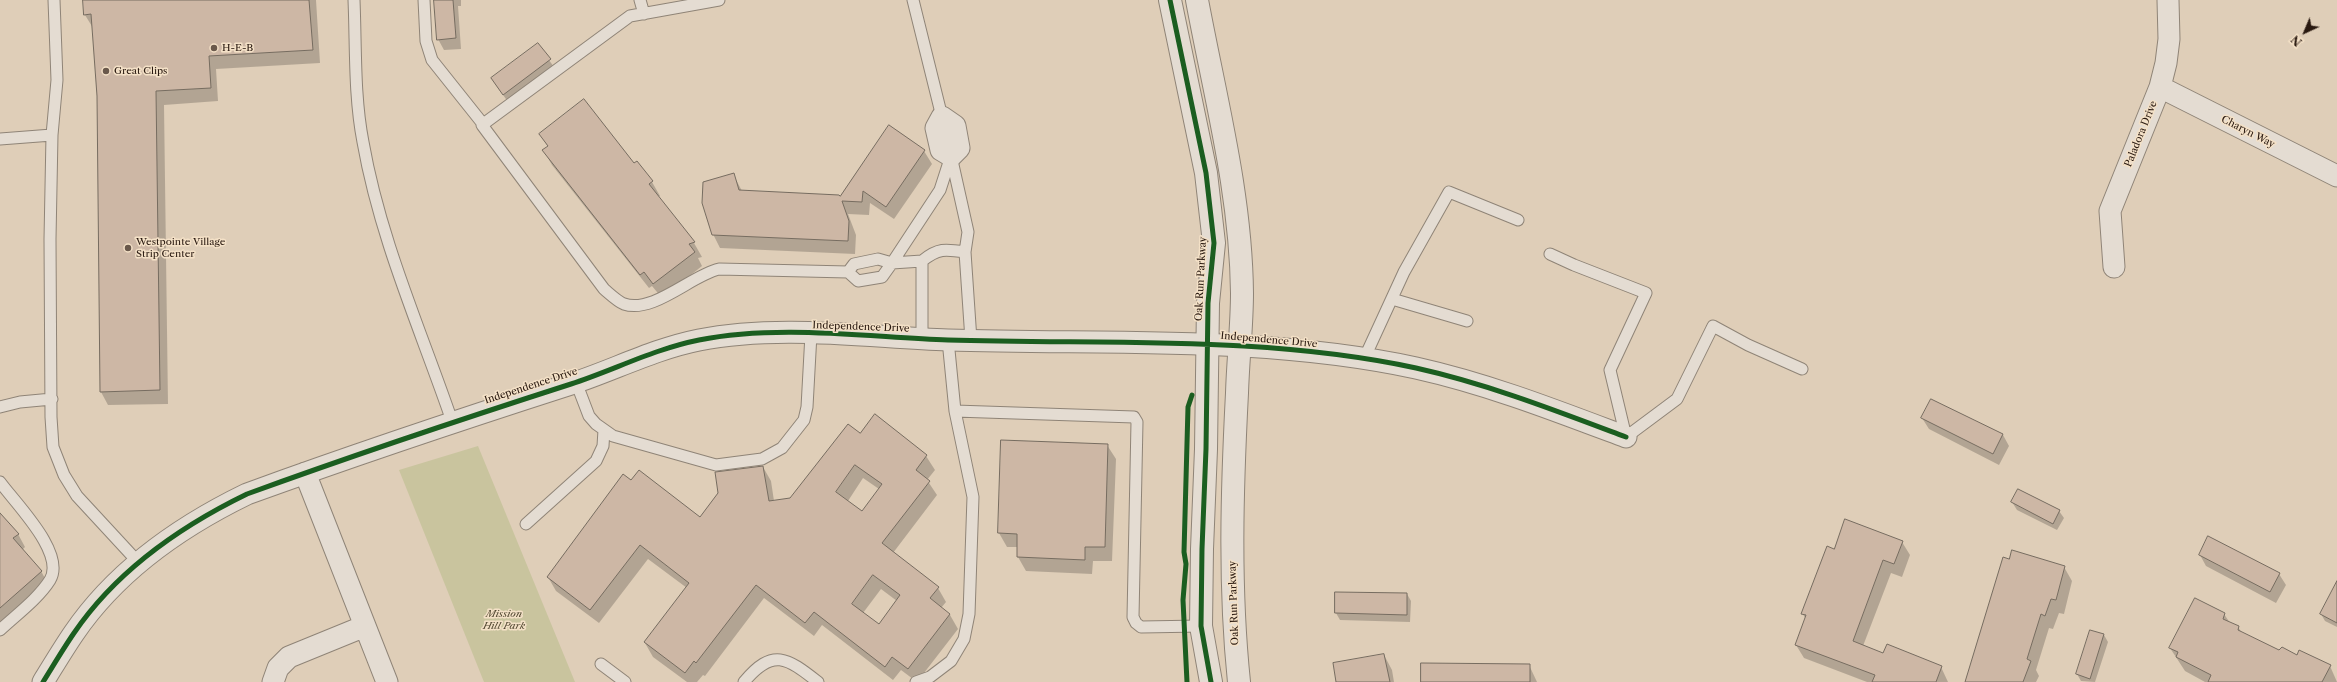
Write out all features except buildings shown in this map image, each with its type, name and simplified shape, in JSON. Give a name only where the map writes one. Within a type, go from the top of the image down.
[{"type":"street","name":"Oak Run Parkway","points":[[1170,0],[1206,173],[1214,243],[1208,303],[1201,626],[1211,682]]},
{"type":"street","name":"Oak Run Parkway","points":[[1197,0],[1234,189],[1240,236],[1242,293],[1234,470],[1232,590],[1239,682]]},
{"type":"street","name":"Paladora Drive","points":[[2114,267],[2110,211],[2160,87],[2169,39],[2168,0]]},
{"type":"street","name":"Charyn Way","points":[[2160,87],[2337,176]]},
{"type":"street","points":[[942,117],[936,128],[938,139],[941,150],[951,156]]},
{"type":"street","name":"Independence Drive","points":[[43,682],[74,633],[92,610],[138,562],[166,540],[220,507],[247,494],[452,421],[576,382],[676,345],[698,340],[743,334],[812,334],[948,340],[1240,345],[1364,360],[1470,381],[1540,404],[1626,437]]},
{"type":"street","points":[[305,473],[386,682]]},
{"type":"street","points":[[274,682],[278,668],[289,657],[365,626]]},
{"type":"lane","points":[[54,0],[57,80],[52,135],[50,247],[54,447],[64,475],[86,506],[138,562]]},
{"type":"lane","points":[[354,0],[359,115],[376,203],[395,269],[452,421]]},
{"type":"lane","points":[[424,0],[426,41],[432,60],[483,124],[604,289],[623,303],[631,306],[667,296],[700,276],[719,269],[848,272],[858,281],[882,277],[940,190],[951,156]]},
{"type":"lane","points":[[640,0],[644,14]]},
{"type":"lane","points":[[483,124],[630,16],[719,0]]},
{"type":"lane","points":[[914,0],[942,117]]},
{"type":"lane","points":[[0,139],[52,135]]},
{"type":"lane","points":[[951,156],[968,232],[965,252],[971,340]]},
{"type":"lane","points":[[1364,360],[1404,272],[1449,192],[1518,220]]},
{"type":"lane","points":[[848,272],[854,264],[878,259],[892,263],[922,261],[934,252],[948,249],[965,252]]},
{"type":"lane","points":[[1550,254],[1574,266],[1646,293],[1610,370],[1626,437],[1677,399],[1714,326],[1748,346],[1802,369]]},
{"type":"lane","points":[[922,261],[922,338]]},
{"type":"lane","points":[[1392,299],[1467,321]]},
{"type":"lane","points":[[576,382],[589,416],[604,430],[624,439],[716,465],[762,459],[782,448],[804,420],[807,408],[812,334]]},
{"type":"lane","points":[[916,682],[930,677],[951,661],[964,639],[968,627],[973,497],[955,411],[948,340]]},
{"type":"lane","points":[[0,407],[20,402],[52,399]]},
{"type":"lane","points":[[955,411],[1134,417],[1137,422],[1133,617],[1136,623],[1141,627],[1201,626]]},
{"type":"lane","points":[[526,524],[596,461],[603,446],[604,430]]},
{"type":"lane","points":[[0,482],[46,543],[52,558],[54,570],[46,586],[0,630]]},
{"type":"lane","points":[[744,682],[756,668],[765,661],[777,658],[787,660],[818,682]]},
{"type":"lane","points":[[601,664],[625,682]]},
{"type":"green space","name":"Mission Hill Park","points":[[478,446],[575,682],[484,682],[399,470]]},
{"type":"cycle path","points":[[1170,0],[1206,173],[1214,243],[1208,303],[1201,626],[1211,682]]},
{"type":"cycle path","points":[[43,682],[70,639],[91,610],[130,570],[151,552],[197,521],[247,494],[327,465],[587,378],[666,349],[699,340],[729,335],[791,332],[948,340],[1124,342],[1241,346],[1300,350],[1358,358],[1443,374],[1496,390],[1626,437]]},
{"type":"cycle path","points":[[1187,682],[1183,600],[1186,564],[1184,552],[1188,407],[1192,395]]},
{"type":"place","name":"H-E-B","points":[[214,48]]},
{"type":"place","name":"Great Clips","points":[[106,71]]},
{"type":"place","name":"Westpointe Village Strip Center","points":[[128,248]]}]
